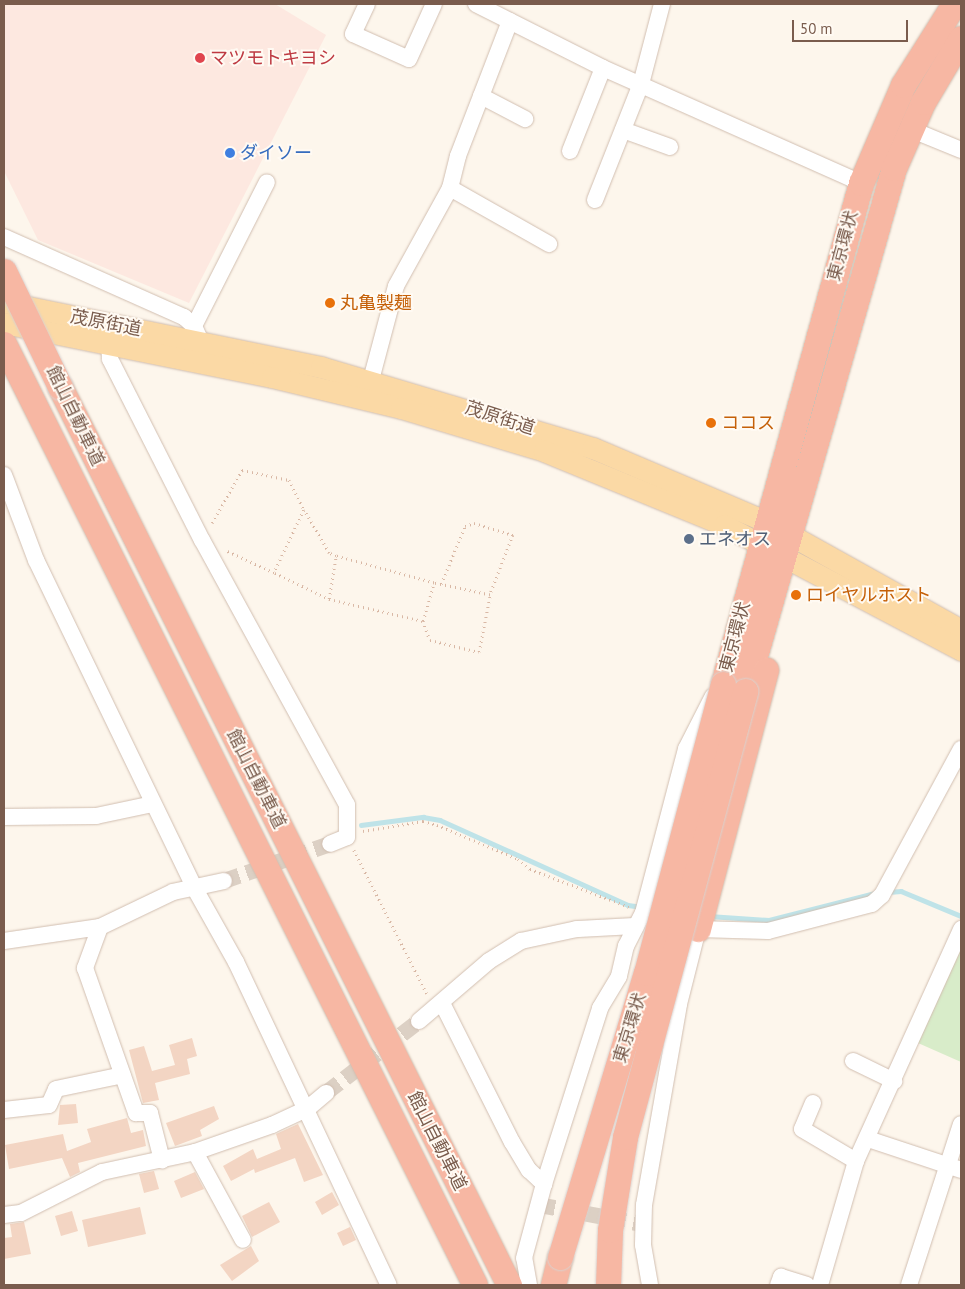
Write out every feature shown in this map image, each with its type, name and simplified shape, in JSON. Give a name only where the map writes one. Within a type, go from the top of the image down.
[{"type":"highway","name":"東京環状","points":[[608,1285],[610,1230],[625,1137],[734,687],[775,545],[861,182],[903,85],[954,4]]},
{"type":"highway","name":"東京環状","points":[[553,1285],[560,1256],[734,687],[775,545],[877,218],[910,129],[961,38]]},
{"type":"highway","name":"館山自動車道","points":[[4,271],[60,387],[509,1285]]},
{"type":"highway","name":"館山自動車道","points":[[8,353],[475,1285]]},
{"type":"highway","points":[[698,929],[779,620],[775,545]]},
{"type":"main road","name":"茂原街道","points":[[4,302],[198,334],[371,380],[593,448],[775,545],[961,650]]},
{"type":"main road","name":"茂原街道","points":[[4,323],[212,366],[401,408],[544,451],[654,493],[775,545],[961,630]]},
{"type":"street","points":[[367,4],[353,34],[409,59],[434,4]]},
{"type":"street","points":[[476,4],[603,68],[861,182]]},
{"type":"street","points":[[595,200],[641,84],[662,4]]},
{"type":"street","points":[[371,380],[396,286],[450,188],[481,96],[510,21]]},
{"type":"street","points":[[570,151],[603,68]]},
{"type":"street","points":[[481,96],[525,119]]},
{"type":"street","points":[[910,129],[961,150]]},
{"type":"street","points":[[623,130],[670,147]]},
{"type":"street","points":[[198,334],[267,182]]},
{"type":"street","points":[[450,188],[549,244]]},
{"type":"street","points":[[4,237],[198,334],[212,366]]},
{"type":"street","points":[[109,344],[110,359],[202,540],[346,805],[348,838],[330,844]]},
{"type":"street","points":[[4,475],[36,560],[195,890],[236,962],[389,1285]]},
{"type":"street","points":[[529,1285],[524,1258],[544,1184],[600,1008],[619,976],[639,919],[686,750],[706,704],[734,687]]},
{"type":"street","points":[[650,1285],[642,1224],[679,1004],[698,929],[768,931],[872,904],[882,895],[961,751]]},
{"type":"street","points":[[4,817],[96,816],[153,804]]},
{"type":"street","points":[[4,941],[100,927],[172,892],[195,890],[224,881]]},
{"type":"street","points":[[419,1021],[489,961],[521,941],[577,929],[639,919]]},
{"type":"street","points":[[100,927],[85,968],[136,1113],[150,1113],[162,1160]]},
{"type":"street","points":[[820,1285],[856,1161],[868,1139],[961,928]]},
{"type":"street","points":[[438,1006],[512,1142],[529,1170],[544,1184]]},
{"type":"street","points":[[853,1061],[894,1081]]},
{"type":"street","points":[[4,1110],[49,1105],[56,1089],[123,1075]]},
{"type":"street","points":[[4,1215],[21,1213],[102,1172],[195,1152],[307,1109],[326,1092]]},
{"type":"street","points":[[813,1103],[802,1129],[856,1161]]},
{"type":"street","points":[[909,1285],[945,1165],[961,1124]]},
{"type":"street","points":[[868,1139],[961,1170]]},
{"type":"street","points":[[195,1152],[243,1240]]},
{"type":"street","points":[[778,1285],[781,1277],[807,1285]]},
{"type":"path","points":[[423,620],[329,599],[202,540],[242,470],[289,480],[328,553],[441,584],[490,595]]},
{"type":"path","points":[[274,572],[304,510]]},
{"type":"path","points":[[434,582],[423,620],[430,640],[479,652],[490,595],[513,534],[474,523],[465,526],[441,584]]},
{"type":"path","points":[[329,599],[336,556]]},
{"type":"path","points":[[438,1006],[348,838],[423,822],[438,824],[518,859],[530,869],[639,919]]},
{"type":"shaded area","points":[[4,4],[275,4],[326,35],[189,303],[38,240],[4,171]]},
{"type":"green space","points":[[961,949],[961,1062],[918,1043]]},
{"type":"building","points":[[192,1038],[197,1056],[187,1059],[190,1074],[155,1083],[159,1100],[143,1103],[129,1050],[144,1046],[152,1071],[175,1065],[169,1045]]},
{"type":"building","points":[[76,1104],[78,1123],[58,1125],[60,1105]]},
{"type":"building","points":[[214,1106],[219,1119],[200,1130],[202,1136],[175,1146],[166,1123]]},
{"type":"building","points":[[127,1118],[131,1133],[143,1130],[146,1146],[78,1163],[80,1172],[70,1177],[62,1158],[9,1169],[5,1145],[63,1134],[67,1151],[91,1142],[87,1129]]},
{"type":"building","points":[[298,1124],[323,1175],[304,1182],[295,1158],[255,1173],[254,1169],[231,1181],[223,1166],[253,1149],[257,1159],[281,1149],[276,1134]]},
{"type":"building","points":[[154,1171],[159,1189],[144,1193],[139,1174]]},
{"type":"building","points":[[195,1172],[204,1189],[181,1198],[174,1181]]},
{"type":"building","points":[[332,1192],[339,1205],[322,1215],[315,1202]]},
{"type":"building","points":[[269,1202],[280,1222],[252,1237],[242,1216]]},
{"type":"building","points":[[140,1207],[146,1234],[88,1247],[82,1220]]},
{"type":"building","points":[[72,1211],[78,1231],[61,1236],[55,1216]]},
{"type":"building","points":[[24,1222],[31,1254],[4,1259],[4,1238],[12,1237],[10,1224]]},
{"type":"building","points":[[350,1227],[356,1240],[343,1246],[337,1233]]},
{"type":"building","points":[[251,1246],[259,1261],[232,1281],[220,1265]]},
{"type":"waterway","points":[[361,825],[423,817],[440,820],[628,905],[642,907]]},
{"type":"waterway","points":[[888,892],[901,891],[961,916]]},
{"type":"waterway","points":[[709,916],[769,920],[875,893]]},
{"type":"tunnel","points":[[224,881],[330,844]]},
{"type":"tunnel","points":[[326,1093],[419,1021]]},
{"type":"tunnel","points":[[539,1205],[642,1224]]},
{"type":"place","name":"マツモトキヨシ","points":[[200,58]]},
{"type":"place","name":"ダイソー","points":[[230,153]]},
{"type":"place","name":"丸亀製麺","points":[[330,303]]},
{"type":"place","name":"ココス","points":[[711,423]]},
{"type":"place","name":"エネオス","points":[[689,539]]},
{"type":"place","name":"ロイヤルホスト","points":[[796,595]]}]
